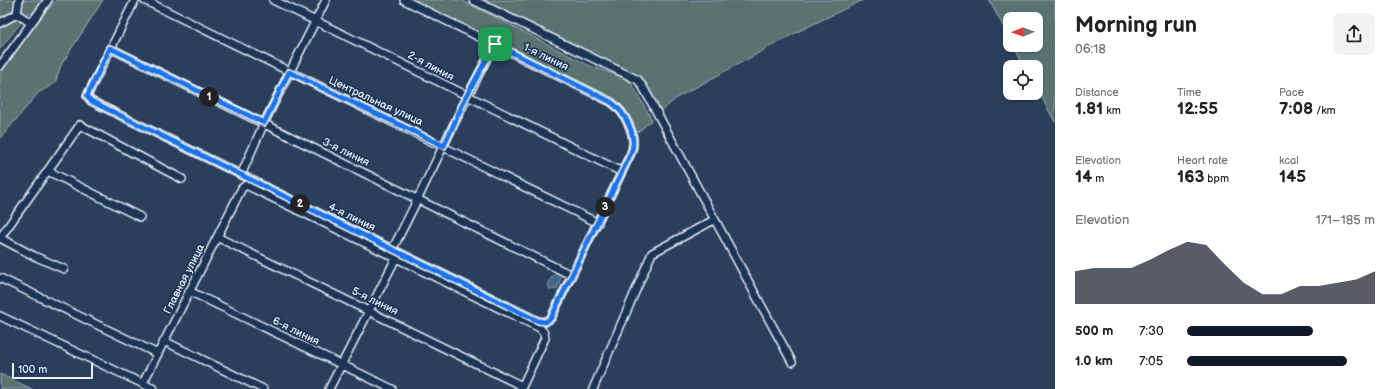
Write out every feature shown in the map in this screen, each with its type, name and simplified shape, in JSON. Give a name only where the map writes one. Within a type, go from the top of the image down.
[{"type":"street","points":[[18,14],[19,0]]},
{"type":"street","points":[[0,66],[48,0]]},
{"type":"street","points":[[110,48],[135,0]]},
{"type":"street","name":"Центральная улица","points":[[144,0],[289,72],[444,146],[598,223]]},
{"type":"street","name":"2-я линия","points":[[274,0],[466,97],[622,172]]},
{"type":"street","points":[[241,175],[264,123],[326,0]]},
{"type":"street","name":"1-я линия","points":[[404,0],[495,44],[611,102],[618,107],[623,114],[633,137],[634,145],[622,172]]},
{"type":"street","points":[[472,0],[576,52],[628,74],[638,80],[792,362]]},
{"type":"street","points":[[0,23],[18,14]]},
{"type":"street","points":[[18,14],[31,23]]},
{"type":"street","points":[[393,248],[444,146],[466,97],[495,44]]},
{"type":"street","name":"4-я линия","points":[[110,48],[87,96],[91,101],[241,175],[393,248],[538,321],[545,322],[551,318],[571,275]]},
{"type":"street","name":"3-я линия","points":[[110,48],[571,275]]},
{"type":"street","points":[[64,269],[34,256],[0,238],[80,126],[182,179]]},
{"type":"street","points":[[48,171],[140,217]]},
{"type":"street","points":[[571,275],[622,172]]},
{"type":"street","name":"Главная улица","points":[[143,384],[242,188],[246,185],[396,258]]},
{"type":"street","points":[[593,389],[652,253],[714,220]]},
{"type":"street","name":"5-я линия","points":[[217,237],[521,387]]},
{"type":"street","points":[[329,389],[370,312],[396,258],[540,328],[544,332],[545,338],[521,387]]},
{"type":"street","points":[[0,278],[158,354]]},
{"type":"street","name":"6-я линия","points":[[190,292],[392,389]]},
{"type":"street","points":[[0,316],[154,389]]},
{"type":"street","points":[[164,341],[263,389]]},
{"type":"green space","points":[[0,0],[44,0],[33,14],[29,12],[0,49]]},
{"type":"green space","points":[[56,0],[103,0],[61,65],[55,83],[38,93],[0,139],[0,74],[43,15]]},
{"type":"green space","points":[[409,0],[461,0],[588,65],[624,78],[631,83],[652,120],[638,132],[634,130],[624,109],[615,99]]},
{"type":"green space","points":[[479,0],[863,0],[797,32],[678,97],[659,113],[637,76]]},
{"type":"green space","points":[[989,0],[1055,0],[1055,122],[1043,100],[1043,60],[1021,60],[1017,52],[1043,52],[1043,12],[1003,12],[1003,26]]},
{"type":"green space","points":[[0,374],[32,389],[0,389]]},
{"type":"water","points":[[558,272],[562,275],[557,289],[550,290],[550,280]]},
{"type":"route","points":[[495,44],[611,102],[618,107],[623,114],[633,137],[634,145],[631,153],[598,223],[551,318],[545,322],[538,321],[393,248],[91,101],[87,96],[110,48],[264,123],[289,72],[444,146],[466,97],[495,44]]}]
